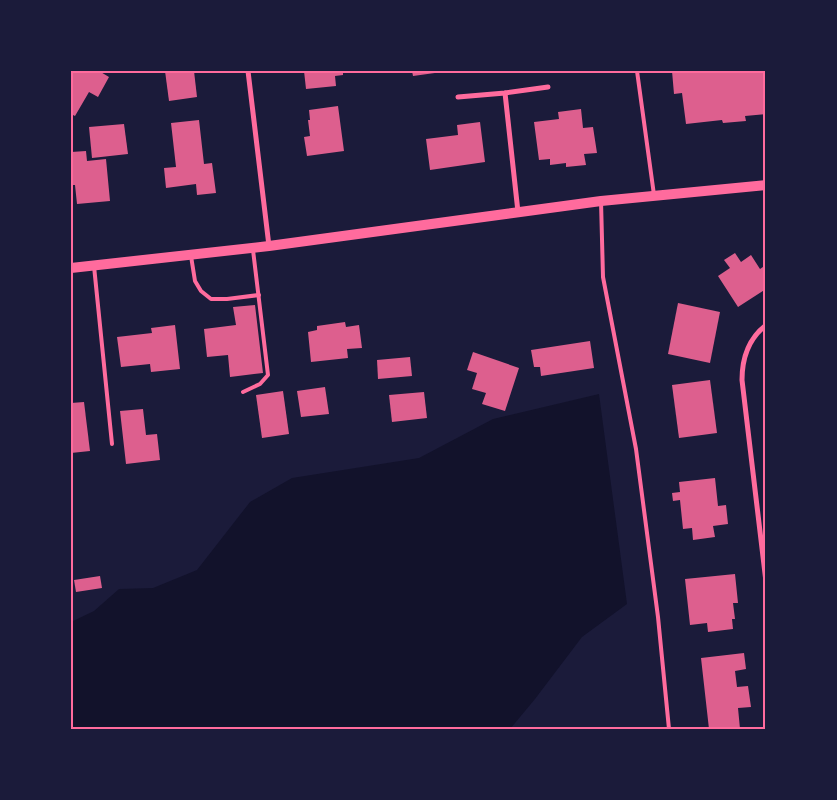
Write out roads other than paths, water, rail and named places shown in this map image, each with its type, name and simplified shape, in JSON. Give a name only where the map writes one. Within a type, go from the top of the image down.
[{"type":"main road","points":[[71,268],[269,246],[601,201],[766,185]]},
{"type":"street","points":[[248,71],[269,246]]},
{"type":"street","points":[[458,97],[548,87]]},
{"type":"street","points":[[505,93],[518,212]]},
{"type":"street","points":[[766,324],[748,345],[742,368],[742,380],[766,582]]},
{"type":"lane","points":[[637,71],[654,196]]},
{"type":"lane","points":[[601,201],[603,277],[636,449],[658,617],[669,729]]},
{"type":"lane","points":[[243,392],[260,384],[268,376],[253,248]]},
{"type":"lane","points":[[191,254],[195,282],[201,291],[211,298],[227,300],[259,295]]},
{"type":"lane","points":[[94,266],[112,444]]}]
